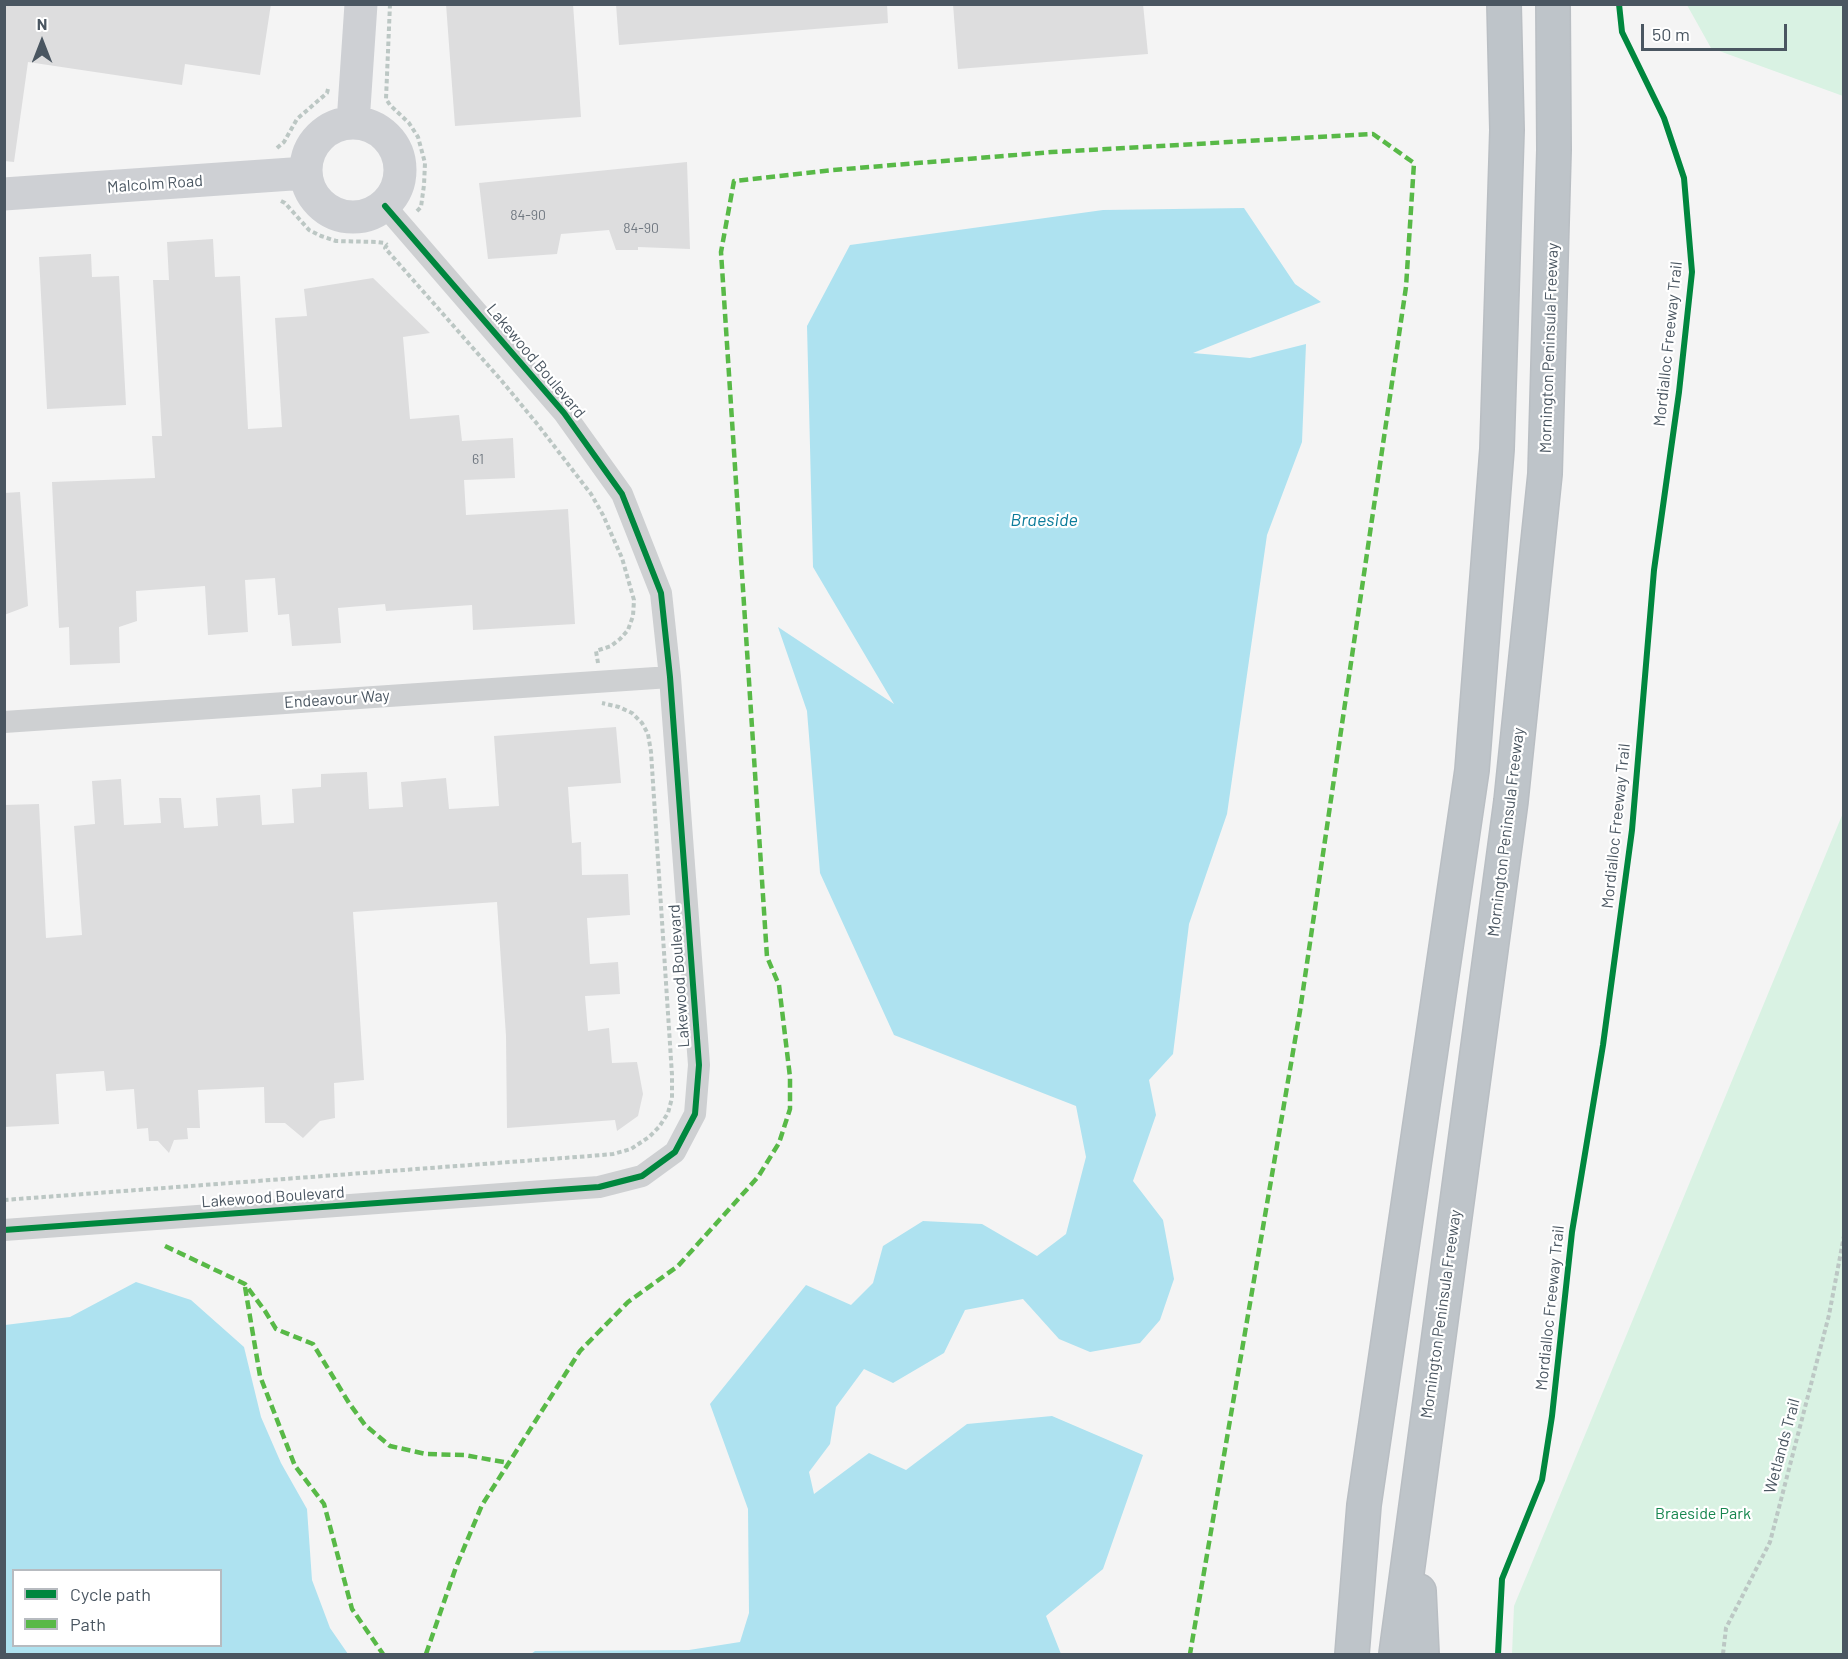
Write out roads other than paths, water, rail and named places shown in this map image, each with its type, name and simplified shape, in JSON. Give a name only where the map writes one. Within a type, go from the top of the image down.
[{"type":"highway","points":[[1333,1654],[1364,1505],[1472,770],[1497,449],[1507,130],[1504,4]]},
{"type":"highway","name":"Mornington Peninsula Freeway","points":[[1396,1654],[1511,801],[1545,474],[1554,150],[1553,4]]},
{"type":"highway","points":[[1352,1654],[1364,1505]]},
{"type":"highway","points":[[1414,1512],[1422,1654]]},
{"type":"street","points":[[353,123],[361,4]]},
{"type":"street","points":[[353,123],[375,128],[388,138],[396,150],[400,164],[394,194],[394,216],[372,213],[345,218],[331,213],[311,194],[306,173],[305,165],[309,151],[316,140],[327,130],[342,124],[353,123]]},
{"type":"street","name":"Malcolm Road","points":[[4,194],[306,173]]},
{"type":"street","name":"Lakewood Boulevard","points":[[4,1230],[599,1187],[642,1176],[675,1152],[695,1114],[699,1065],[670,676],[661,593],[622,494],[564,413],[394,216]]},
{"type":"street","name":"Endeavour Way","points":[[4,722],[670,676]]},
{"type":"water","name":"Braeside","points":[[1244,208],[1295,284],[1321,302],[1193,353],[1250,358],[1306,344],[1302,442],[1267,535],[1227,814],[1189,924],[1173,1054],[1149,1080],[1156,1115],[1133,1181],[1163,1220],[1174,1279],[1160,1320],[1140,1343],[1090,1352],[1059,1339],[1023,1299],[965,1310],[944,1353],[893,1383],[864,1369],[836,1407],[830,1444],[809,1472],[814,1494],[869,1453],[906,1470],[967,1424],[1052,1416],[1143,1455],[1103,1569],[1046,1616],[1061,1654],[531,1654],[535,1651],[689,1650],[740,1642],[749,1613],[748,1509],[710,1404],[806,1285],[851,1305],[873,1283],[883,1246],[923,1221],[982,1224],[1037,1256],[1066,1234],[1086,1157],[1076,1106],[894,1035],[820,873],[807,711],[778,627],[894,704],[813,567],[807,326],[850,245],[1103,210]]},
{"type":"water","points":[[136,1282],[191,1300],[244,1347],[261,1417],[281,1463],[307,1509],[312,1580],[330,1628],[348,1654],[5,1654],[5,1325],[70,1317]]},
{"type":"park label","name":"Braeside Park","points":[[1703,1514]]}]
